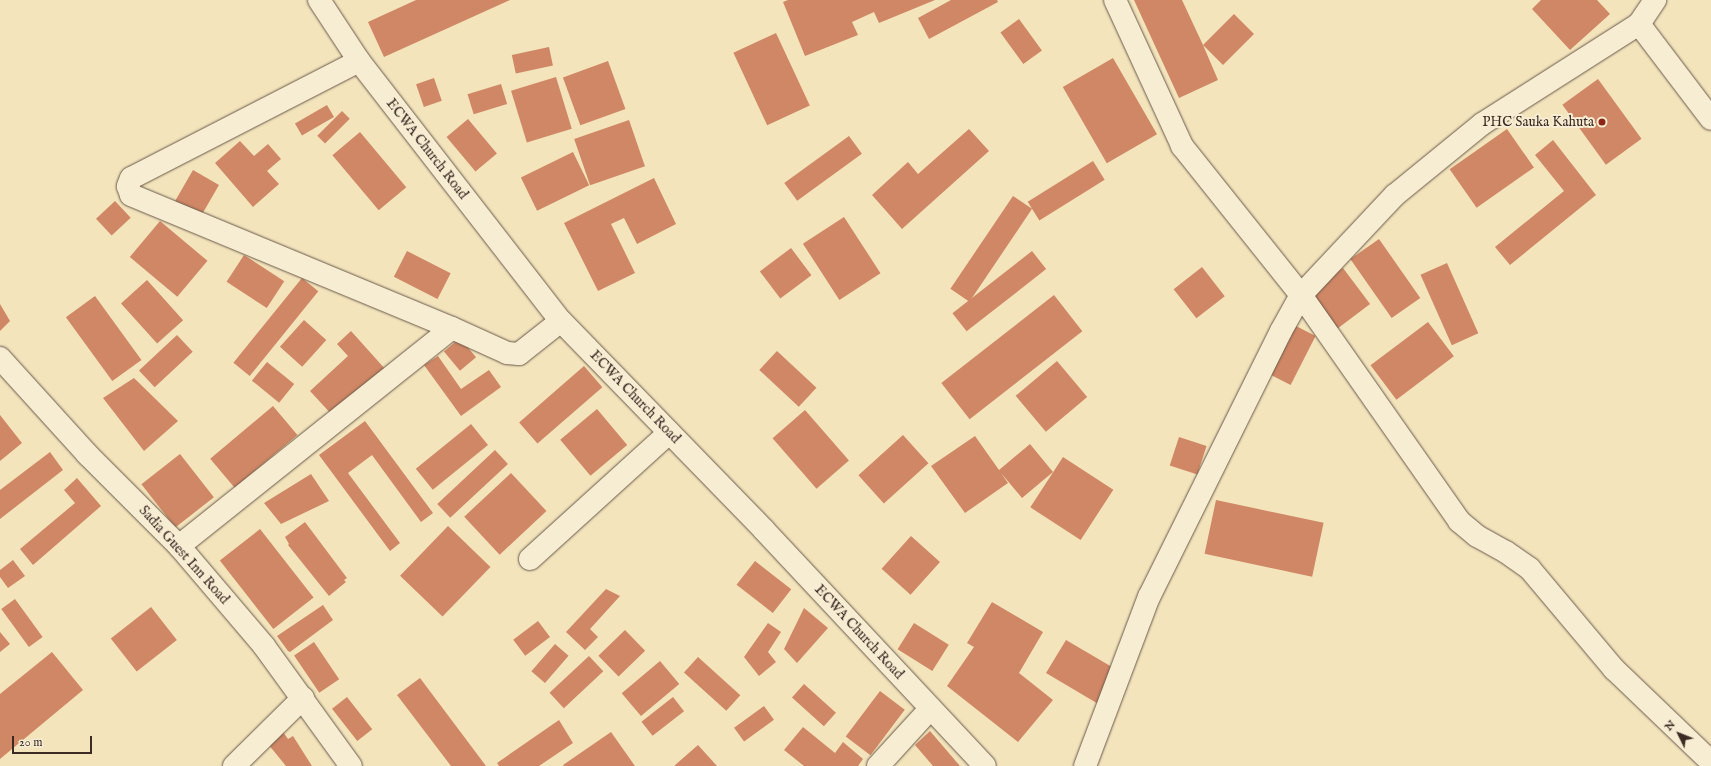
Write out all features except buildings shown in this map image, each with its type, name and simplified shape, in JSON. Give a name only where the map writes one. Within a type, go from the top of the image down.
[{"type":"street","name":"ECWA Church Road","points":[[319,0],[359,61],[561,321],[764,530],[985,766]]},
{"type":"street","points":[[1115,0],[1182,146],[1301,295],[1459,521],[1477,536],[1506,552],[1530,569],[1614,669],[1711,762]]},
{"type":"street","points":[[1086,766],[1150,598],[1281,330],[1301,295],[1395,195],[1482,124],[1639,24],[1655,0]]},
{"type":"street","points":[[1639,24],[1711,119]]},
{"type":"street","points":[[359,61],[130,178],[128,186],[131,195],[452,328],[507,353],[519,354],[561,321]]},
{"type":"street","points":[[179,546],[452,328]]},
{"type":"street","name":"Sadia Guest Inn Road","points":[[0,358],[87,454],[179,546],[264,646],[351,766]]},
{"type":"street","points":[[530,559],[669,433]]},
{"type":"street","points":[[234,766],[303,698]]},
{"type":"street","points":[[878,766],[930,709]]},
{"type":"place","name":"PHC Sauka Kahuta","points":[[1602,122]]}]
